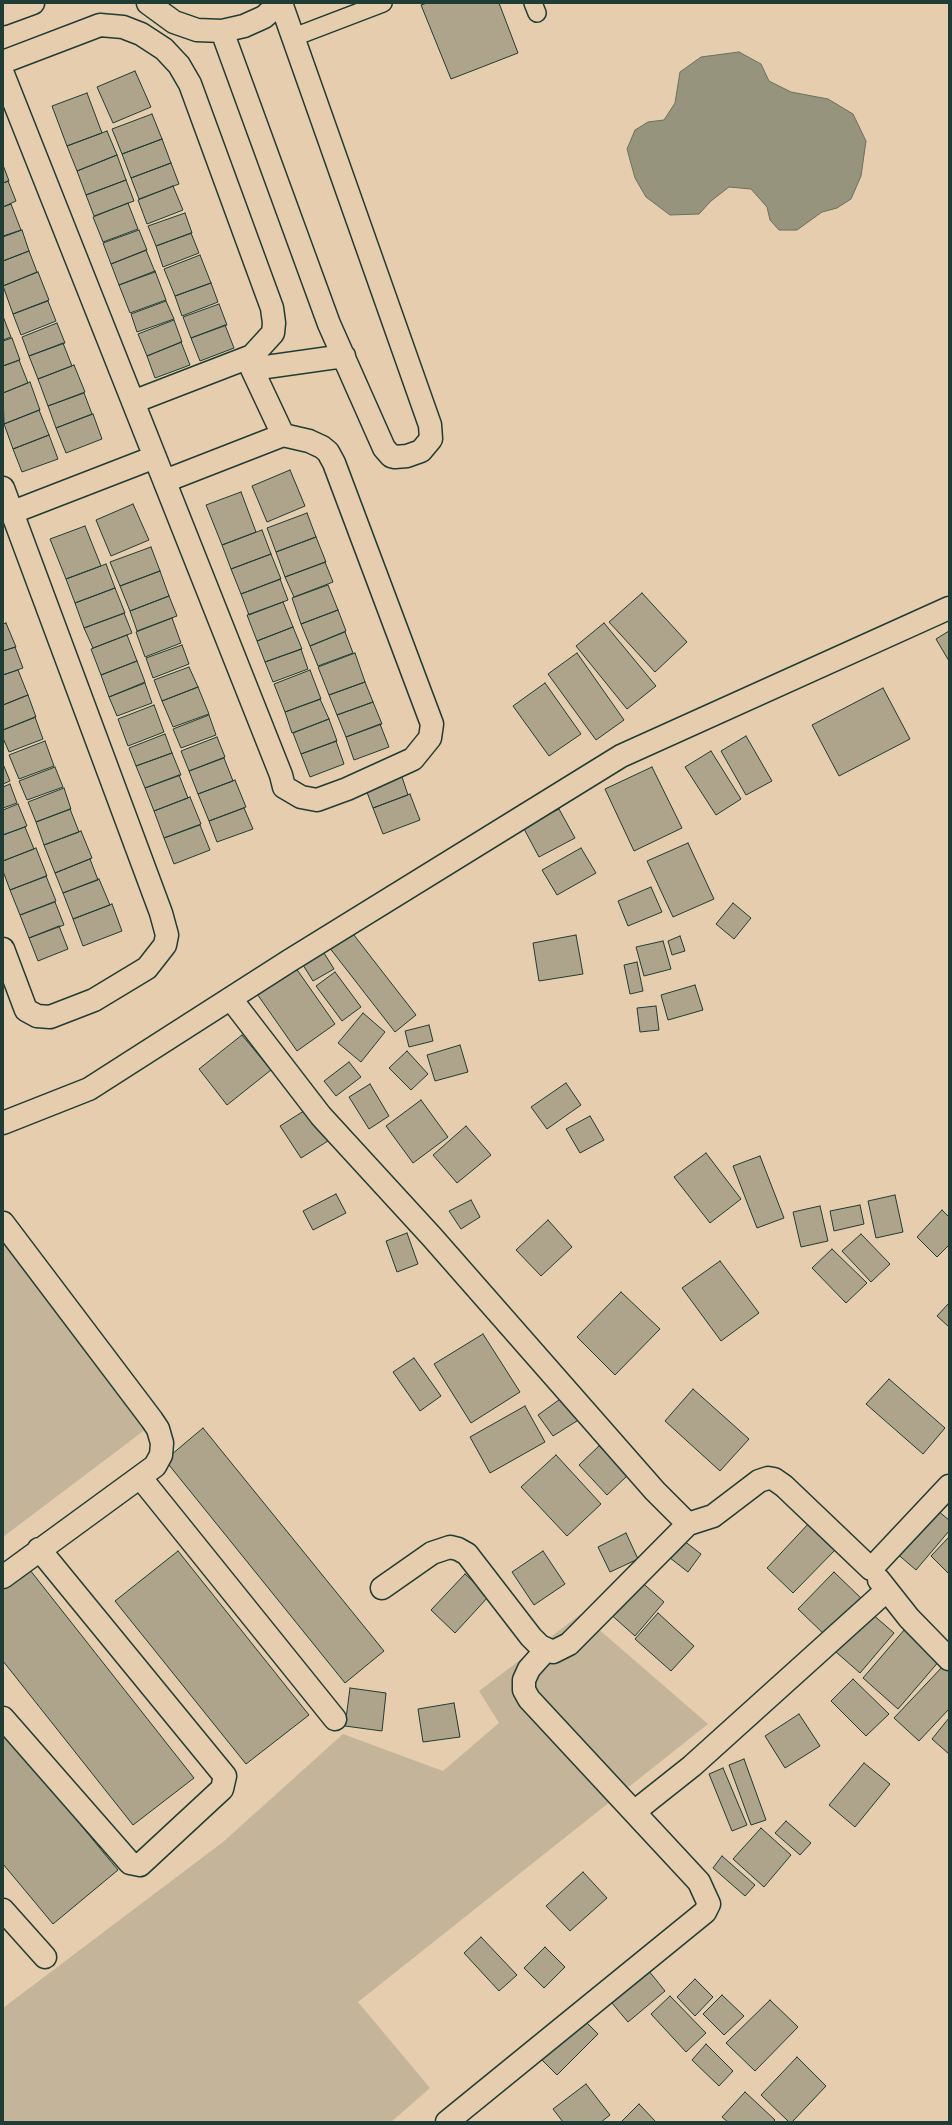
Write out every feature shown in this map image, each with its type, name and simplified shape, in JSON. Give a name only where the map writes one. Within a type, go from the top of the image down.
[{"type":"street","points":[[3,14],[33,3]]},
{"type":"street","points":[[148,3],[174,22],[198,30],[222,31],[244,26],[264,17],[281,3],[430,425],[431,439],[421,451],[407,456],[396,457],[384,448],[329,324],[222,31]]},
{"type":"street","points":[[3,62],[100,25],[123,27],[141,34],[164,49],[179,65],[190,84],[272,308],[274,323],[273,333],[252,363]]},
{"type":"street","points":[[3,74],[281,775],[284,787],[301,797],[316,800],[347,789],[413,759],[430,738],[432,724],[334,463],[328,452],[322,447],[309,441],[283,435],[165,481]]},
{"type":"street","points":[[133,402],[252,363],[344,356]]},
{"type":"street","points":[[252,363],[283,435]]},
{"type":"street","points":[[14,512],[155,457]]},
{"type":"street","points":[[3,488],[14,512],[161,913],[167,935],[161,950],[147,968],[94,1000],[50,1017],[37,1016],[26,1010],[3,949]]},
{"type":"street","points":[[3,1123],[89,1088],[295,957],[621,756],[949,608]]},
{"type":"street","points":[[231,999],[321,1116],[432,1237],[655,1491],[688,1524]]},
{"type":"street","points":[[3,1223],[158,1429],[162,1443],[161,1455],[155,1466],[39,1549],[3,1577]]},
{"type":"street","points":[[140,1477],[335,1719]]},
{"type":"street","points":[[382,1588],[432,1553],[450,1547],[458,1549],[467,1554],[531,1637],[546,1650],[556,1652],[569,1644],[688,1524],[713,1516],[759,1481],[768,1478],[774,1479],[784,1486],[871,1569],[886,1591],[949,1659]]},
{"type":"street","points":[[871,1569],[949,1486]]},
{"type":"street","points":[[3,1718],[130,1863],[140,1865],[222,1789],[225,1776],[39,1549]]},
{"type":"street","points":[[634,1812],[692,1766],[886,1591]]},
{"type":"street","points":[[447,2122],[708,1909],[709,1901],[699,1882],[529,1699],[524,1690],[524,1680],[529,1669],[546,1650]]},
{"type":"street","points":[[3,1910],[45,1957]]},
{"type":"lane","points":[[294,38],[383,3]]},
{"type":"shaded area","points":[[739,52],[761,64],[769,81],[791,92],[828,99],[853,114],[866,141],[861,176],[851,199],[837,208],[822,212],[797,230],[779,230],[770,220],[767,207],[751,189],[729,187],[711,201],[699,214],[670,215],[646,197],[635,178],[627,149],[635,130],[648,122],[664,120],[675,103],[680,72],[701,57]]},
{"type":"shaded area","points":[[3,1218],[154,1423],[3,1537]]},
{"type":"shaded area","points":[[581,1614],[708,1724],[358,2002],[430,2088],[391,2122],[3,2122],[3,2008],[223,1842],[343,1734],[443,1771],[499,1723],[479,1691]]},
{"type":"building","points":[[427,3],[499,3],[518,53],[451,79],[421,5]]},
{"type":"building","points":[[135,71],[151,107],[113,123],[97,87]]},
{"type":"building","points":[[87,93],[102,133],[67,146],[52,106]]},
{"type":"building","points":[[152,114],[162,139],[122,154],[112,129]]},
{"type":"building","points":[[107,131],[117,155],[77,171],[67,146]]},
{"type":"building","points":[[162,139],[171,163],[131,178],[122,154]]},
{"type":"building","points":[[117,155],[126,180],[86,195],[77,171]]},
{"type":"building","points":[[171,163],[179,184],[139,199],[131,178]]},
{"type":"building","points":[[3,165],[9,181],[3,183]]},
{"type":"building","points":[[126,180],[134,201],[94,216],[86,195]]},
{"type":"building","points":[[8,181],[16,201],[3,207],[3,183]]},
{"type":"building","points":[[173,186],[183,210],[147,224],[138,200]]},
{"type":"building","points":[[128,203],[138,229],[103,242],[93,217]]},
{"type":"building","points":[[11,204],[21,230],[3,236],[3,207]]},
{"type":"building","points":[[185,213],[192,233],[156,246],[148,226]]},
{"type":"building","points":[[22,230],[29,251],[3,261],[3,237]]},
{"type":"building","points":[[139,230],[147,250],[111,264],[103,243]]},
{"type":"building","points":[[191,233],[199,253],[163,267],[156,246]]},
{"type":"building","points":[[146,250],[155,272],[119,285],[111,264]]},
{"type":"building","points":[[29,251],[37,272],[3,286],[3,261]]},
{"type":"building","points":[[200,255],[211,283],[175,296],[164,269]]},
{"type":"building","points":[[155,271],[166,300],[130,313],[119,285]]},
{"type":"building","points":[[38,272],[49,300],[13,314],[3,286]]},
{"type":"building","points":[[211,283],[218,302],[182,316],[175,296]]},
{"type":"building","points":[[48,301],[56,321],[21,335],[13,314]]},
{"type":"building","points":[[166,301],[174,319],[137,332],[131,314]]},
{"type":"building","points":[[219,304],[227,325],[191,338],[183,317]]},
{"type":"building","points":[[4,319],[11,337],[3,340],[3,320]]},
{"type":"building","points":[[174,320],[182,342],[147,356],[138,334]]},
{"type":"building","points":[[57,323],[65,343],[29,356],[22,337]]},
{"type":"building","points":[[225,325],[234,348],[200,361],[191,338]]},
{"type":"building","points":[[12,338],[20,360],[3,366],[3,341]]},
{"type":"building","points":[[181,342],[190,365],[155,378],[147,356]]},
{"type":"building","points":[[63,343],[72,366],[38,379],[29,356]]},
{"type":"building","points":[[19,360],[28,383],[3,393],[3,366]]},
{"type":"building","points":[[74,365],[85,392],[48,406],[38,379]]},
{"type":"building","points":[[30,382],[40,410],[4,424],[3,393]]},
{"type":"building","points":[[84,393],[92,414],[56,428],[48,406]]},
{"type":"building","points":[[39,410],[49,435],[13,449],[4,424]]},
{"type":"building","points":[[93,414],[102,439],[66,453],[56,428]]},
{"type":"building","points":[[49,435],[58,459],[22,472],[13,449]]},
{"type":"building","points":[[290,470],[305,506],[267,522],[252,486]]},
{"type":"building","points":[[241,492],[256,532],[222,545],[206,505]]},
{"type":"building","points":[[133,504],[149,540],[111,556],[96,520]]},
{"type":"building","points":[[307,513],[316,537],[276,552],[267,528]]},
{"type":"building","points":[[85,526],[101,566],[66,579],[50,539]]},
{"type":"building","points":[[262,530],[271,554],[231,569],[222,545]]},
{"type":"building","points":[[316,537],[326,562],[285,577],[276,552]]},
{"type":"building","points":[[151,547],[160,571],[120,586],[110,562]]},
{"type":"building","points":[[271,554],[281,579],[241,594],[231,569]]},
{"type":"building","points":[[325,562],[333,582],[294,597],[285,577]]},
{"type":"building","points":[[106,564],[115,588],[75,603],[66,579]]},
{"type":"building","points":[[160,571],[169,596],[130,611],[120,586]]},
{"type":"building","points":[[280,579],[288,600],[249,615],[241,594]]},
{"type":"building","points":[[328,585],[338,610],[301,624],[292,598]]},
{"type":"building","points":[[115,588],[125,613],[84,628],[75,603]]},
{"type":"building","points":[[642,593],[687,642],[655,672],[609,622]]},
{"type":"building","points":[[169,596],[177,616],[137,631],[130,611]]},
{"type":"building","points":[[283,602],[293,627],[257,641],[247,615]]},
{"type":"building","points":[[338,610],[346,631],[310,646],[301,624]]},
{"type":"building","points":[[124,613],[132,633],[93,648],[84,628]]},
{"type":"building","points":[[172,618],[181,643],[145,657],[136,632]]},
{"type":"building","points":[[6,623],[16,647],[3,651],[3,624]]},
{"type":"building","points":[[604,623],[656,686],[627,709],[576,646]]},
{"type":"building","points":[[293,627],[302,649],[265,662],[257,641]]},
{"type":"building","points":[[949,631],[949,661],[936,639]]},
{"type":"building","points":[[345,632],[353,653],[318,666],[310,646]]},
{"type":"building","points":[[127,635],[137,661],[101,675],[91,649]]},
{"type":"building","points":[[182,645],[189,664],[153,678],[146,658]]},
{"type":"building","points":[[15,647],[23,668],[3,675],[3,651]]},
{"type":"building","points":[[301,649],[308,669],[273,682],[265,662]]},
{"type":"building","points":[[355,653],[365,682],[329,695],[318,667]]},
{"type":"building","points":[[577,653],[624,720],[596,740],[548,674]]},
{"type":"building","points":[[137,661],[145,682],[109,697],[101,675]]},
{"type":"building","points":[[189,667],[198,687],[162,701],[154,680]]},
{"type":"building","points":[[18,670],[28,695],[3,705],[3,675]]},
{"type":"building","points":[[310,670],[321,699],[285,712],[274,684]]},
{"type":"building","points":[[365,682],[373,702],[337,715],[329,695]]},
{"type":"building","points":[[145,683],[152,703],[117,716],[109,697]]},
{"type":"building","points":[[545,683],[581,734],[549,756],[513,706]]},
{"type":"building","points":[[198,687],[209,714],[173,727],[162,701]]},
{"type":"building","points":[[883,688],[910,739],[839,776],[812,725]]},
{"type":"building","points":[[28,695],[36,717],[3,730],[3,705]]},
{"type":"building","points":[[320,699],[329,719],[292,733],[285,712]]},
{"type":"building","points":[[373,702],[382,724],[346,737],[337,715]]},
{"type":"building","points":[[154,705],[164,732],[128,746],[118,719]]},
{"type":"building","points":[[209,715],[216,735],[181,748],[173,729]]},
{"type":"building","points":[[35,717],[43,739],[9,752],[3,738],[3,730]]},
{"type":"building","points":[[329,719],[337,741],[301,754],[293,733]]},
{"type":"building","points":[[380,724],[389,747],[354,760],[346,737]]},
{"type":"building","points":[[165,734],[172,753],[136,766],[129,748]]},
{"type":"building","points":[[746,736],[772,781],[746,795],[721,751]]},
{"type":"building","points":[[217,737],[225,757],[189,771],[181,751]]},
{"type":"building","points":[[45,741],[54,766],[19,779],[9,755]]},
{"type":"building","points":[[336,741],[344,764],[310,777],[301,754]]},
{"type":"building","points":[[711,751],[741,799],[716,815],[685,767]]},
{"type":"building","points":[[172,753],[181,775],[145,788],[136,766]]},
{"type":"building","points":[[224,758],[233,781],[198,794],[189,771]]},
{"type":"building","points":[[3,764],[10,781],[3,784]]},
{"type":"building","points":[[55,767],[63,787],[27,800],[19,781]]},
{"type":"building","points":[[652,767],[682,828],[634,851],[605,789]]},
{"type":"building","points":[[401,774],[408,795],[373,808],[365,787]]},
{"type":"building","points":[[179,775],[188,798],[154,811],[145,788]]},
{"type":"building","points":[[235,780],[246,807],[209,821],[198,794]]},
{"type":"building","points":[[10,784],[17,803],[3,808],[3,787]]},
{"type":"building","points":[[64,788],[71,809],[36,822],[28,802]]},
{"type":"building","points":[[410,794],[420,820],[383,834],[373,808]]},
{"type":"building","points":[[190,797],[201,824],[164,838],[154,811]]},
{"type":"building","points":[[18,804],[27,826],[3,835],[3,810]]},
{"type":"building","points":[[244,808],[253,829],[217,842],[209,821]]},
{"type":"building","points":[[70,809],[79,832],[44,845],[36,822]]},
{"type":"building","points":[[559,809],[575,838],[539,857],[523,827]]},
{"type":"building","points":[[200,825],[210,850],[174,864],[164,838]]},
{"type":"building","points":[[25,827],[34,849],[3,861],[3,835]]},
{"type":"building","points":[[81,831],[92,858],[55,873],[44,845]]},
{"type":"building","points":[[688,843],[714,899],[673,917],[647,861]]},
{"type":"building","points":[[36,848],[47,876],[10,890],[3,871],[3,861]]},
{"type":"building","points":[[581,848],[596,873],[557,895],[542,870]]},
{"type":"building","points":[[90,859],[98,880],[63,893],[55,873]]},
{"type":"building","points":[[46,876],[56,901],[20,915],[10,890]]},
{"type":"building","points":[[99,879],[110,905],[73,919],[63,893]]},
{"type":"building","points":[[651,887],[662,912],[628,926],[618,901]]},
{"type":"building","points":[[55,902],[64,925],[29,938],[20,915]]},
{"type":"building","points":[[733,903],[751,918],[734,939],[716,924]]},
{"type":"building","points":[[112,904],[122,931],[83,946],[73,919]]},
{"type":"building","points":[[59,926],[68,949],[38,961],[29,938]]},
{"type":"building","points":[[350,930],[416,1015],[395,1032],[329,947]]},
{"type":"building","points":[[576,935],[583,974],[539,981],[533,943]]},
{"type":"building","points":[[680,936],[685,951],[672,955],[668,941]]},
{"type":"building","points":[[663,941],[671,969],[644,976],[636,947]]},
{"type":"building","points":[[319,945],[334,969],[313,981],[298,957]]},
{"type":"building","points":[[637,962],[643,991],[630,994],[624,965]]},
{"type":"building","points":[[293,964],[335,1024],[297,1051],[255,991]]},
{"type":"building","points":[[335,972],[361,1007],[342,1021],[316,986]]},
{"type":"building","points":[[695,985],[703,1010],[668,1020],[661,995]]},
{"type":"building","points":[[656,1006],[659,1030],[640,1032],[637,1008]]},
{"type":"building","points":[[363,1013],[385,1032],[361,1062],[338,1043]]},
{"type":"building","points":[[429,1025],[433,1041],[409,1047],[405,1031]]},
{"type":"building","points":[[242,1035],[271,1070],[227,1105],[199,1069]]},
{"type":"building","points":[[460,1045],[468,1072],[435,1081],[427,1055]]},
{"type":"building","points":[[407,1051],[428,1074],[411,1090],[389,1068]]},
{"type":"building","points":[[349,1062],[361,1077],[336,1096],[324,1081]]},
{"type":"building","points":[[566,1083],[581,1105],[547,1129],[531,1107]]},
{"type":"building","points":[[370,1084],[389,1116],[369,1129],[349,1097]]},
{"type":"building","points":[[421,1100],[448,1137],[413,1163],[386,1126]]},
{"type":"building","points":[[307,1109],[328,1141],[301,1158],[280,1126]]},
{"type":"building","points":[[590,1116],[604,1140],[580,1153],[566,1129]]},
{"type":"building","points":[[466,1126],[491,1155],[457,1183],[433,1155]]},
{"type":"building","points":[[706,1153],[741,1199],[710,1223],[674,1177]]},
{"type":"building","points":[[760,1156],[784,1218],[757,1228],[733,1166]]},
{"type":"building","points":[[336,1194],[346,1213],[313,1230],[303,1211]]},
{"type":"building","points":[[895,1195],[903,1232],[876,1238],[868,1201]]},
{"type":"building","points":[[471,1200],[480,1217],[461,1229],[449,1211]]},
{"type":"building","points":[[860,1205],[864,1224],[834,1231],[830,1211]]},
{"type":"building","points":[[820,1206],[828,1241],[801,1247],[793,1212]]},
{"type":"building","points":[[942,1210],[949,1217],[949,1245],[937,1257],[917,1237]]},
{"type":"building","points":[[548,1220],[572,1247],[541,1276],[516,1250]]},
{"type":"building","points":[[407,1233],[418,1264],[397,1272],[386,1241]]},
{"type":"building","points":[[861,1234],[890,1264],[871,1282],[842,1251]]},
{"type":"building","points":[[832,1249],[867,1283],[846,1303],[812,1268]]},
{"type":"building","points":[[720,1261],[759,1313],[721,1341],[682,1288]]},
{"type":"building","points":[[621,1292],[660,1329],[615,1375],[577,1337]]},
{"type":"building","points":[[949,1303],[949,1327],[937,1316]]},
{"type":"building","points":[[483,1334],[520,1392],[471,1423],[434,1364]]},
{"type":"building","points":[[414,1358],[441,1396],[420,1411],[393,1372]]},
{"type":"building","points":[[889,1379],[945,1428],[923,1454],[866,1404]]},
{"type":"building","points":[[693,1389],[749,1439],[720,1471],[665,1421]]},
{"type":"building","points":[[563,1397],[580,1419],[553,1436],[538,1415]]},
{"type":"building","points":[[525,1406],[545,1442],[490,1473],[470,1437]]},
{"type":"building","points":[[203,1428],[384,1651],[345,1683],[165,1460]]},
{"type":"building","points":[[599,1446],[628,1475],[607,1495],[579,1465]]},
{"type":"building","points":[[556,1455],[601,1504],[567,1536],[521,1487]]},
{"type":"building","points":[[932,1506],[949,1520],[949,1531],[916,1570],[894,1551]]},
{"type":"building","points":[[811,1521],[838,1547],[793,1593],[767,1568]]},
{"type":"building","points":[[626,1533],[638,1559],[610,1572],[598,1547]]},
{"type":"building","points":[[679,1537],[701,1554],[688,1572],[665,1554]]},
{"type":"building","points":[[949,1537],[949,1574],[931,1556]]},
{"type":"building","points":[[178,1551],[309,1715],[246,1764],[115,1601]]},
{"type":"building","points":[[543,1551],[565,1584],[534,1605],[512,1572]]},
{"type":"building","points":[[26,1565],[194,1778],[133,1825],[3,1661],[3,1583]]},
{"type":"building","points":[[834,1572],[864,1601],[828,1638],[798,1609]]},
{"type":"building","points":[[465,1574],[489,1596],[455,1633],[431,1610]]},
{"type":"building","points":[[637,1578],[664,1602],[635,1636],[608,1612]]},
{"type":"building","points":[[658,1613],[694,1646],[671,1671],[635,1639]]},
{"type":"building","points":[[871,1613],[894,1633],[860,1673],[836,1652]]},
{"type":"building","points":[[905,1629],[940,1660],[898,1709],[863,1678]]},
{"type":"building","points":[[944,1665],[949,1670],[949,1709],[919,1741],[894,1718]]},
{"type":"building","points":[[853,1679],[889,1714],[866,1736],[831,1701]]},
{"type":"building","points":[[350,1688],[386,1693],[382,1731],[345,1726]]},
{"type":"building","points":[[454,1703],[460,1737],[423,1742],[418,1709]]},
{"type":"building","points":[[799,1714],[820,1746],[785,1768],[765,1736]]},
{"type":"building","points":[[949,1718],[949,1754],[932,1739]]},
{"type":"building","points":[[3,1731],[118,1870],[53,1924],[3,1864]]},
{"type":"building","points":[[744,1759],[766,1820],[751,1825],[729,1765]]},
{"type":"building","points":[[864,1763],[890,1784],[855,1827],[829,1805]]},
{"type":"building","points":[[723,1768],[747,1825],[732,1831],[709,1774]]},
{"type":"building","points":[[786,1821],[811,1843],[800,1855],[775,1833]]},
{"type":"building","points":[[761,1828],[791,1855],[764,1887],[733,1859]]},
{"type":"building","points":[[722,1856],[755,1885],[745,1896],[713,1868]]},
{"type":"building","points":[[583,1872],[607,1898],[570,1931],[546,1906]]},
{"type":"building","points":[[481,1937],[517,1975],[499,1991],[464,1953]]},
{"type":"building","points":[[545,1947],[565,1967],[544,1988],[524,1968]]},
{"type":"building","points":[[644,1965],[665,1991],[628,2022],[606,1996]]},
{"type":"building","points":[[695,1979],[713,1997],[695,2016],[677,1997]]},
{"type":"building","points":[[722,1995],[744,2016],[724,2035],[703,2014]]},
{"type":"building","points":[[670,1996],[706,2033],[686,2052],[651,2014]]},
{"type":"building","points":[[770,2000],[798,2027],[755,2071],[726,2043]]},
{"type":"building","points":[[580,2016],[598,2034],[557,2075],[539,2057]]},
{"type":"building","points":[[706,2044],[733,2071],[719,2086],[692,2060]]},
{"type":"building","points":[[797,2057],[826,2086],[792,2122],[789,2122],[761,2095]]},
{"type":"building","points":[[586,2084],[610,2115],[601,2122],[563,2122],[553,2109]]},
{"type":"building","points":[[745,2092],[775,2120],[773,2122],[728,2122],[722,2117]]},
{"type":"building","points":[[639,2104],[656,2122],[621,2122]]}]
